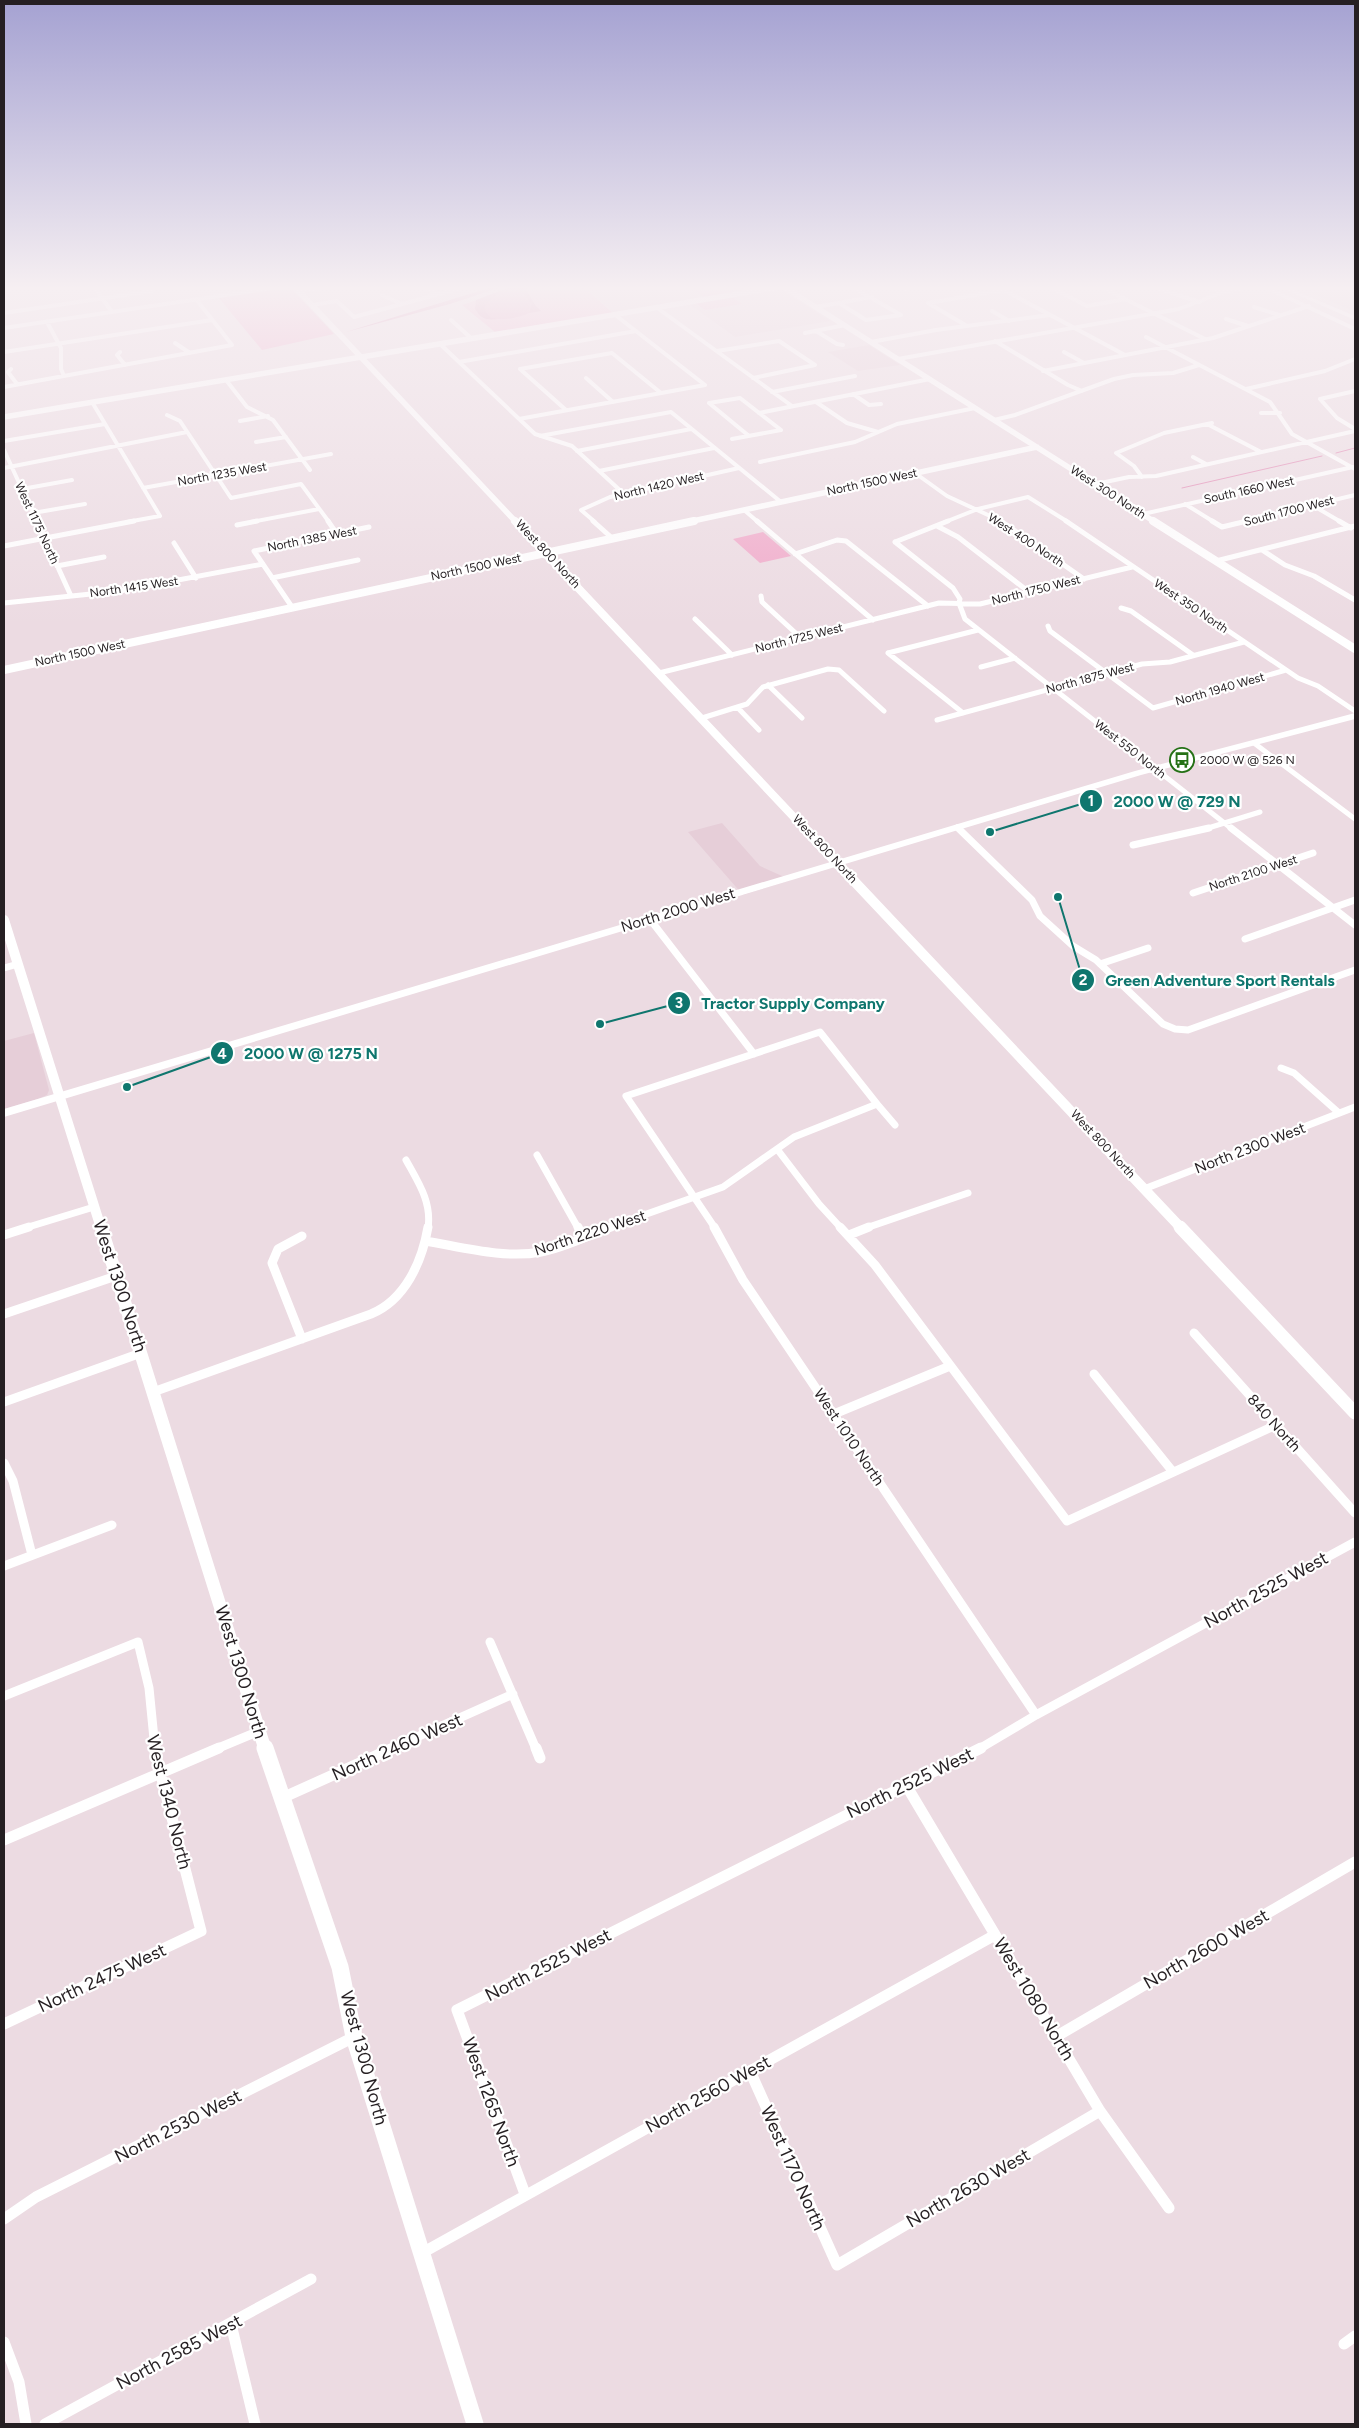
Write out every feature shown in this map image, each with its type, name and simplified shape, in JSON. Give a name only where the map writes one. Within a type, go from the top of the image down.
[{"type":"main road","name":"North 2000 West","points":[[4,1113],[837,862],[1156,769],[1355,716]]},
{"type":"street","points":[[4,417],[102,400]]},
{"type":"street","points":[[242,400],[245,404],[268,416],[310,470]]},
{"type":"street","name":"West 800 North","points":[[402,400],[1355,1413]]},
{"type":"street","points":[[499,400],[540,436],[565,443],[577,451],[624,494]]},
{"type":"street","points":[[555,400],[566,410]]},
{"type":"street","points":[[519,419],[622,400]]},
{"type":"street","points":[[725,400],[709,403],[749,436]]},
{"type":"street","points":[[732,439],[781,430],[741,400]]},
{"type":"street","points":[[784,400],[792,406]]},
{"type":"street","points":[[759,413],[824,400]]},
{"type":"street","points":[[862,400],[869,405],[881,404]]},
{"type":"street","name":"West 300 North","points":[[964,400],[1355,649]]},
{"type":"street","points":[[994,420],[1015,415],[1054,400]]},
{"type":"street","points":[[1267,400],[1280,413],[1285,427],[1306,442],[1354,468]]},
{"type":"street","points":[[1321,400],[1337,418],[1355,430]]},
{"type":"street","points":[[4,546],[160,516],[92,402]]},
{"type":"street","points":[[816,402],[847,423],[878,432]]},
{"type":"street","points":[[760,462],[866,439],[897,424],[976,408]]},
{"type":"street","points":[[540,436],[671,412],[782,502]]},
{"type":"street","points":[[1261,413],[1280,413]]},
{"type":"street","points":[[167,415],[177,418],[231,498],[301,484],[338,534]]},
{"type":"street","points":[[240,421],[268,416]]},
{"type":"street","points":[[1142,477],[1134,466],[1116,453],[1164,433],[1210,423],[1261,452]]},
{"type":"street","points":[[4,441],[105,424]]},
{"type":"street","points":[[577,451],[691,429]]},
{"type":"street","points":[[1096,484],[1156,476],[1355,430]]},
{"type":"street","points":[[4,468],[117,444],[187,432]]},
{"type":"street","points":[[256,442],[286,437]]},
{"type":"street","points":[[821,442],[828,448]]},
{"type":"street","name":"North 1500 West","points":[[4,670],[292,606],[1037,447]]},
{"type":"street","points":[[599,471],[714,448]]},
{"type":"street","name":"West 1175 North","points":[[4,450],[71,596]]},
{"type":"street","points":[[775,451],[782,457]]},
{"type":"street","name":"North 1235 West","points":[[143,488],[331,454]]},
{"type":"street","points":[[1193,457],[1206,464]]},
{"type":"street","name":"North 1420 West","points":[[612,538],[582,510],[610,497],[739,468]]},
{"type":"street","name":"South 1660 West","points":[[1142,514],[1354,468]]},
{"type":"street","name":"West 400 North","points":[[915,473],[947,496],[998,519],[1084,579]]},
{"type":"street","points":[[22,489],[72,480]]},
{"type":"street","name":"South 1700 West","points":[[1185,504],[1222,527],[1355,495]]},
{"type":"street","name":"West 350 North","points":[[978,509],[1028,497],[1093,538],[1298,678],[1318,686],[1355,711]]},
{"type":"street","points":[[33,513],[85,504]]},
{"type":"street","points":[[1312,506],[1354,528]]},
{"type":"street","points":[[237,525],[319,509]]},
{"type":"street","points":[[937,526],[978,509]]},
{"type":"street","points":[[744,510],[873,620]]},
{"type":"street","points":[[937,526],[958,537],[1029,592]]},
{"type":"street","name":"West 550 North","points":[[937,526],[895,542],[953,588],[960,599],[959,603],[965,619],[1355,926]]},
{"type":"street","name":"North 1385 West","points":[[263,564],[254,551],[369,527]]},
{"type":"street","points":[[1216,561],[1354,528]]},
{"type":"street","points":[[795,554],[837,540],[846,541],[928,606]]},
{"type":"street","points":[[174,543],[196,578]]},
{"type":"street","points":[[1262,550],[1285,564],[1314,576],[1355,600]]},
{"type":"street","points":[[57,566],[104,557]]},
{"type":"street","points":[[272,578],[358,560]]},
{"type":"street","points":[[263,564],[292,606]]},
{"type":"street","name":"North 1415 West","points":[[4,604],[196,578],[263,564]]},
{"type":"street","name":"North 1750 West","points":[[939,603],[980,604],[1132,566]]},
{"type":"street","points":[[761,596],[762,602],[801,638]]},
{"type":"street","name":"North 1725 West","points":[[659,673],[939,603]]},
{"type":"street","points":[[1121,608],[1131,611],[1193,655]]},
{"type":"street","points":[[695,619],[732,655]]},
{"type":"street","points":[[1048,626],[1050,631],[1107,674]]},
{"type":"street","points":[[963,713],[888,653],[978,630]]},
{"type":"street","name":"North 1875 West","points":[[937,720],[1142,664],[1170,662],[1244,642]]},
{"type":"street","points":[[981,667],[1015,658]]},
{"type":"street","points":[[702,718],[747,704],[756,692],[768,685],[834,669],[839,670],[884,711]]},
{"type":"street","name":"North 1940 West","points":[[1107,674],[1153,708],[1286,670]]},
{"type":"street","points":[[768,685],[802,718]]},
{"type":"street","points":[[738,708],[760,730]]},
{"type":"street","points":[[1254,743],[1355,819]]},
{"type":"street","points":[[1133,845],[1158,838],[1192,833],[1260,812]]},
{"type":"street","points":[[957,827],[1032,900],[1040,916],[1073,946],[1100,964],[1163,1024],[1175,1029],[1188,1030],[1355,970]]},
{"type":"street","name":"North 2100 West","points":[[1192,893],[1313,853]]},
{"type":"street","points":[[1245,939],[1355,900]]},
{"type":"street","points":[[649,918],[754,1054],[820,1032],[895,1125]]},
{"type":"street","name":"West 1300 North","points":[[4,920],[11,966],[59,1096],[259,1731],[340,1967],[354,2037],[475,2424]]},
{"type":"street","points":[[1100,964],[1148,948]]},
{"type":"street","name":"West 1010 North","points":[[754,1054],[626,1096],[718,1233],[743,1280],[1036,1715]]},
{"type":"street","points":[[1281,1068],[1294,1073],[1339,1113]]},
{"type":"street","name":"North 2220 West","points":[[425,1241],[524,1254],[542,1252],[722,1187],[810,1129],[877,1104]]},
{"type":"street","name":"North 2300 West","points":[[1144,1189],[1355,1107]]},
{"type":"street","points":[[777,1149],[810,1194],[875,1265],[1067,1521],[1276,1425]]},
{"type":"street","points":[[537,1155],[583,1237]]},
{"type":"street","points":[[153,1392],[371,1314],[391,1303],[405,1286],[429,1232],[429,1208],[406,1160]]},
{"type":"street","points":[[849,1235],[909,1212],[968,1193]]},
{"type":"street","points":[[4,1235],[94,1207]]},
{"type":"street","points":[[302,1236],[281,1245],[273,1253],[272,1263],[302,1339]]},
{"type":"street","points":[[4,1314],[116,1276]]},
{"type":"street","name":"840 North","points":[[1194,1333],[1355,1514]]},
{"type":"street","points":[[4,1402],[141,1353]]},
{"type":"street","points":[[834,1414],[950,1366]]},
{"type":"street","points":[[1094,1374],[1173,1472]]},
{"type":"street","points":[[4,1463],[13,1481],[32,1555]]},
{"type":"street","points":[[4,1566],[112,1525]]},
{"type":"street","name":"North 2525 West","points":[[457,2010],[906,1785],[976,1752],[1036,1715],[1355,1542]]},
{"type":"street","name":"West 1340 North","points":[[4,1696],[138,1642],[149,1688],[152,1740],[201,1931]]},
{"type":"street","points":[[490,1642],[540,1758]]},
{"type":"street","name":"North 2460 West","points":[[281,1799],[513,1694]]},
{"type":"street","points":[[4,1840],[259,1731]]},
{"type":"street","name":"West 1080 North","points":[[906,1785],[1100,2111],[1169,2208]]},
{"type":"street","name":"North 2600 West","points":[[1057,2036],[1355,1862]]},
{"type":"street","name":"North 2475 West","points":[[4,2024],[201,1931]]},
{"type":"street","name":"North 2560 West","points":[[422,2253],[525,2194],[750,2072],[995,1935]]},
{"type":"street","name":"West 1265 North","points":[[457,2010],[525,2194]]},
{"type":"street","name":"North 2530 West","points":[[4,2219],[36,2197],[354,2037]]},
{"type":"street","name":"West 1170 North","points":[[750,2072],[837,2265]]},
{"type":"street","name":"North 2630 West","points":[[837,2265],[1100,2111]]},
{"type":"street","name":"North 2585 West","points":[[45,2424],[311,2279]]},
{"type":"street","points":[[231,2324],[255,2424]]},
{"type":"street","points":[[1344,2344],[1355,2336]]},
{"type":"street","points":[[4,2342],[19,2382],[26,2424]]},
{"type":"shaded area","points":[[763,532],[791,556],[760,563],[733,539]]},
{"type":"shaded area","points":[[722,823],[760,866],[791,880],[743,895],[688,832]]},
{"type":"shaded area","points":[[34,1033],[49,1090],[47,1095],[38,1099],[4,1109],[4,1041]]},
{"type":"waterway","points":[[1336,453],[1355,448]]},
{"type":"waterway","points":[[1182,488],[1322,456]]},
{"type":"place","name":"2000 W @ 526 N","points":[[1182,760]]},
{"type":"place","name":"2000 W @ 729 N","points":[[990,832]]},
{"type":"place","name":"Green Adventure Sport Rentals","points":[[1058,897]]},
{"type":"place","name":"Tractor Supply Company","points":[[600,1024]]},
{"type":"place","name":"2000 W @ 1275 N","points":[[127,1087]]}]
